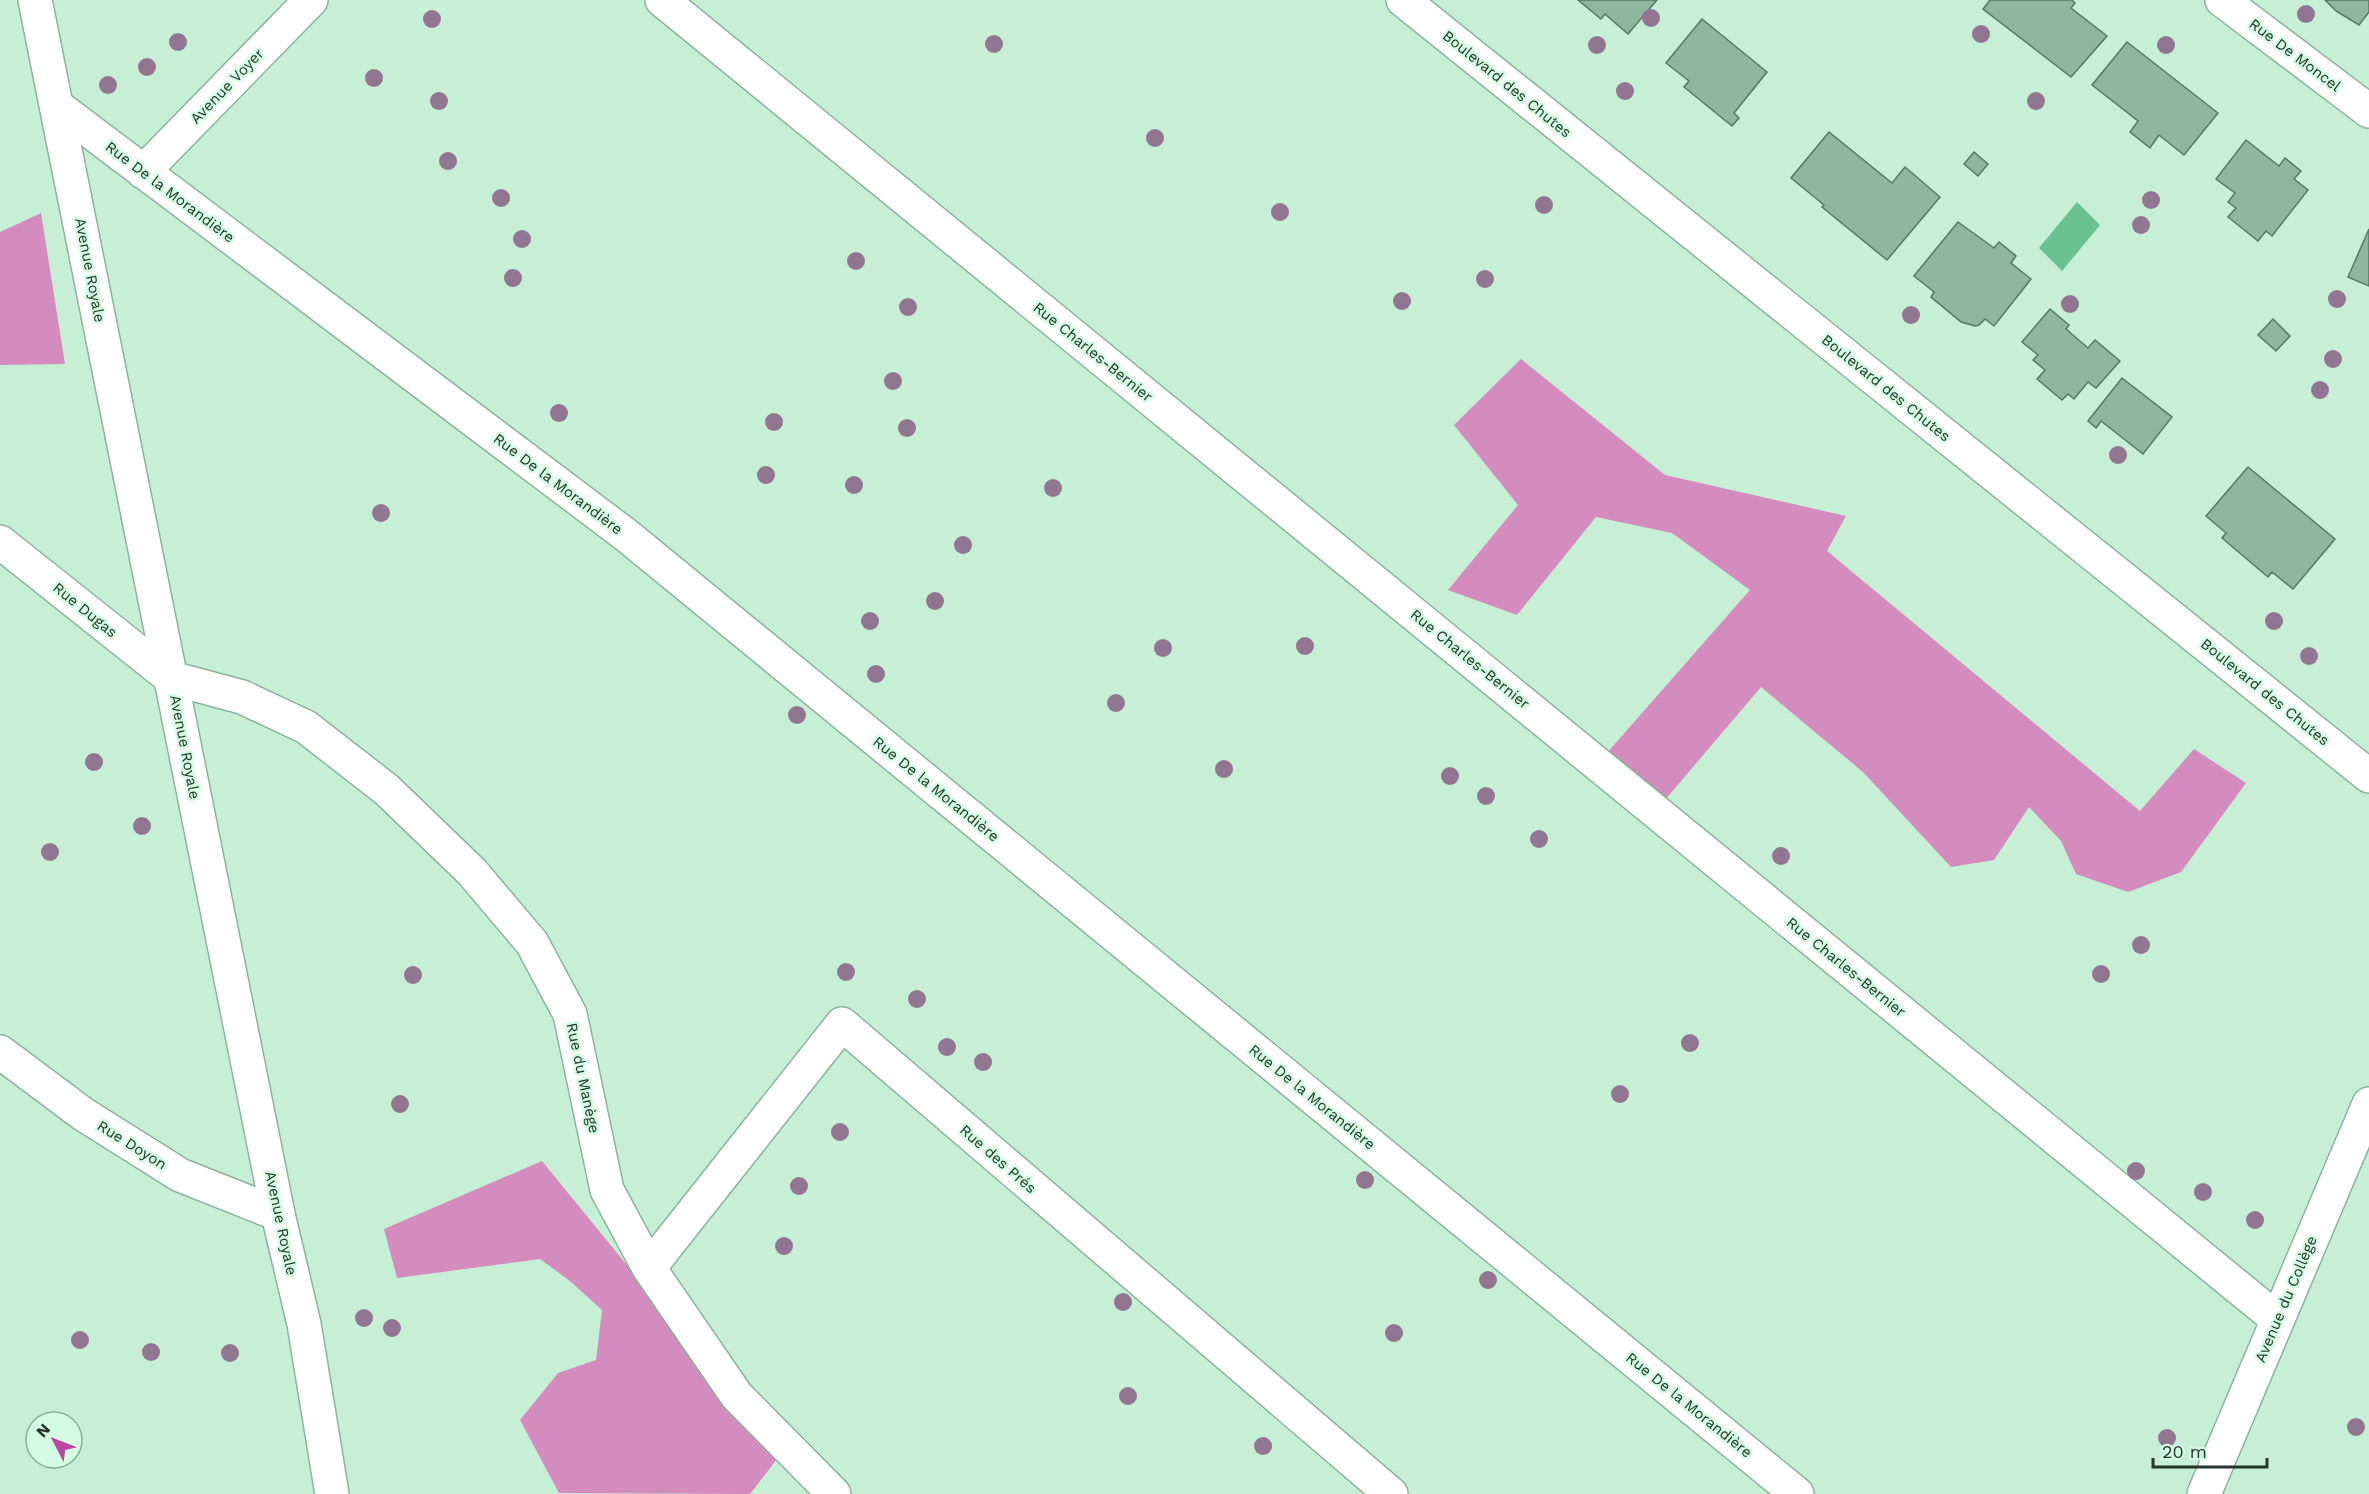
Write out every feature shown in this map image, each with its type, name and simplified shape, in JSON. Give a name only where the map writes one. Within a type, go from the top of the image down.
[{"type":"street","name":"Avenue Royale","points":[[35,0],[278,1214],[304,1324],[332,1494]]},
{"type":"street","name":"Avenue Voyer","points":[[143,172],[312,0]]},
{"type":"street","name":"Rue Charles-Bernier","points":[[663,0],[2277,1319]]},
{"type":"street","name":"Boulevard des Chutes","points":[[1403,0],[2369,776]]},
{"type":"street","name":"Rue De Moncel","points":[[2222,0],[2369,111]]},
{"type":"street","name":"Rue De la Morandière","points":[[58,107],[626,536],[1797,1494]]},
{"type":"street","name":"Rue Dugas","points":[[0,542],[171,678]]},
{"type":"street","name":"Rue du Manège","points":[[171,678],[242,697],[306,727],[387,790],[472,872],[532,943],[570,1014],[607,1190],[649,1268],[737,1396],[834,1494]]},
{"type":"street","name":"Rue des Prés","points":[[649,1268],[842,1024],[1391,1494]]},
{"type":"street","name":"Rue Doyon","points":[[0,1052],[83,1114],[180,1175],[278,1214]]},
{"type":"street","name":"Avenue du Collège","points":[[2204,1494],[2369,1104]]},
{"type":"shaded area","points":[[2077,202],[2100,225],[2062,271],[2039,248]]},
{"type":"shaded area","points":[[41,213],[65,364],[0,365],[0,232]]},
{"type":"shaded area","points":[[1521,359],[1665,475],[1846,516],[1827,551],[2140,811],[2194,749],[2246,783],[2181,872],[2128,892],[2076,874],[2061,841],[2029,807],[1994,860],[1951,867],[1863,772],[1761,687],[1659,807],[1606,754],[1750,590],[1672,533],[1596,517],[1517,615],[1448,590],[1518,505],[1454,425]]},
{"type":"shaded area","points":[[542,1161],[781,1454],[750,1494],[559,1493],[520,1420],[558,1373],[596,1360],[602,1310],[570,1281],[540,1259],[397,1278],[384,1229]]},
{"type":"building","points":[[1578,0],[1657,0],[1628,34],[1605,14],[1601,19]]},
{"type":"building","points":[[1990,0],[2072,0],[2075,3],[2071,8],[2107,36],[2071,77],[1983,9]]},
{"type":"building","points":[[2325,0],[2369,0],[2369,12],[2359,25],[2336,11]]},
{"type":"building","points":[[1702,19],[1767,72],[1734,113],[1739,118],[1732,126],[1684,87],[1689,81],[1666,63]]},
{"type":"building","points":[[2127,42],[2218,113],[2184,155],[2159,135],[2150,148],[2130,132],[2138,121],[2092,85]]},
{"type":"building","points":[[1829,132],[1892,183],[1905,167],[1940,197],[1887,260],[1822,207],[1824,205],[1791,178]]},
{"type":"building","points":[[2246,140],[2279,166],[2285,158],[2301,171],[2294,179],[2308,190],[2272,236],[2266,231],[2258,241],[2228,217],[2236,208],[2228,202],[2235,193],[2216,179]]},
{"type":"building","points":[[1974,152],[1988,164],[1978,176],[1964,164]]},
{"type":"building","points":[[1958,222],[1994,248],[1999,242],[2016,256],[2011,263],[2031,279],[1994,326],[1985,319],[1975,326],[1961,322],[1931,297],[1934,292],[1914,276]]},
{"type":"building","points":[[2369,229],[2369,286],[2348,277]]},
{"type":"building","points":[[2050,309],[2069,325],[2066,329],[2088,348],[2095,340],[2120,361],[2096,388],[2088,382],[2074,399],[2068,394],[2062,400],[2037,379],[2045,370],[2033,360],[2038,355],[2022,342]]},
{"type":"building","points":[[2273,319],[2290,336],[2276,351],[2258,335]]},
{"type":"building","points":[[2122,378],[2172,417],[2143,454],[2101,421],[2096,428],[2088,421]]},
{"type":"building","points":[[2248,467],[2335,539],[2293,589],[2272,572],[2268,577],[2222,538],[2226,533],[2206,516]]}]
